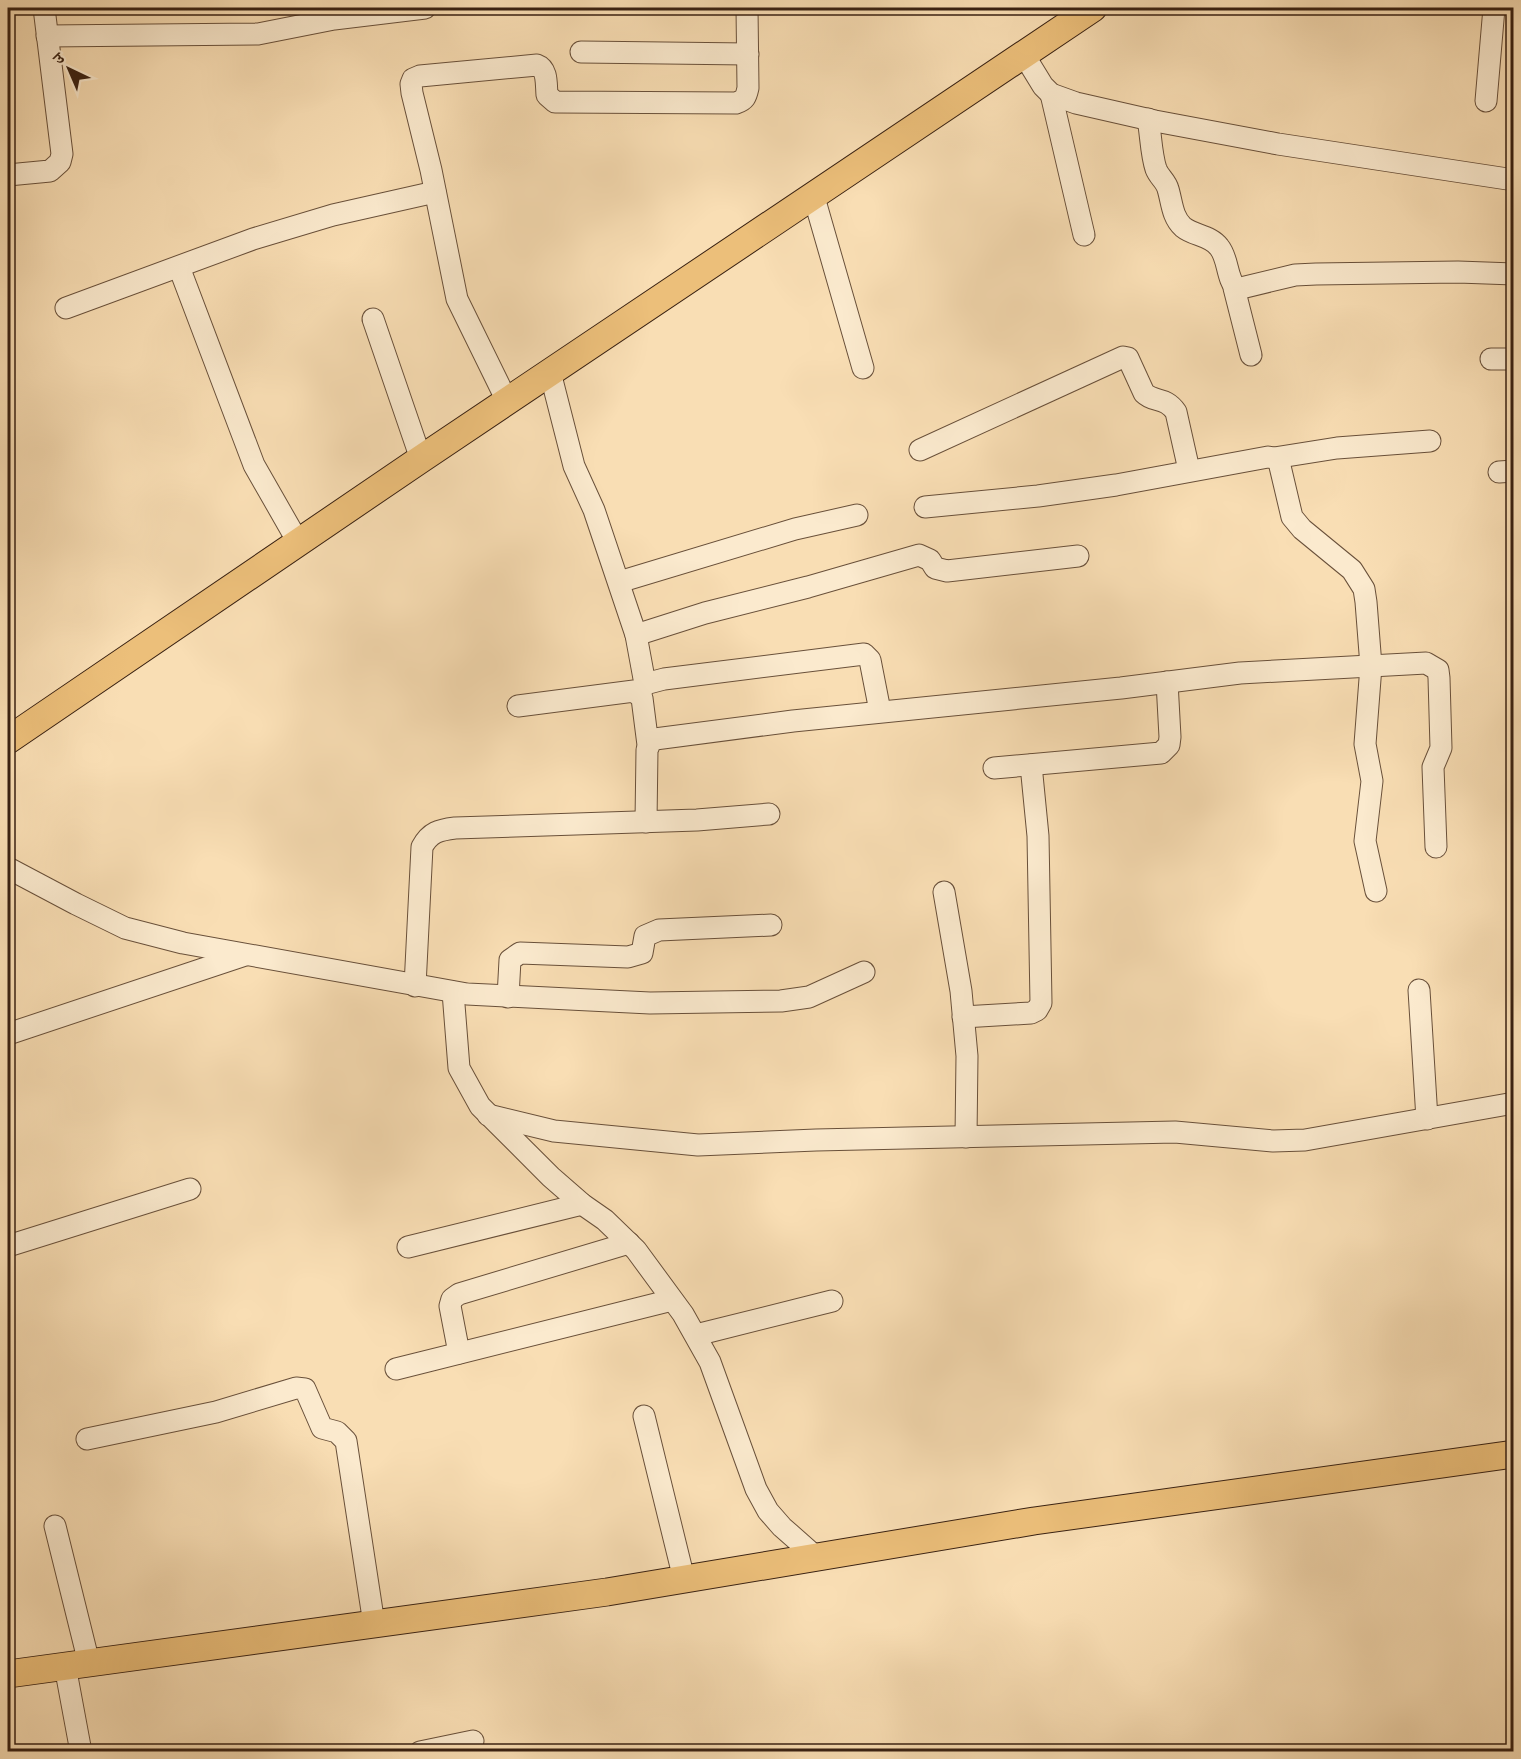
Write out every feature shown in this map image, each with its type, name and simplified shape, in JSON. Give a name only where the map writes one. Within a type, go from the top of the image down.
[{"type":"main road","points":[[8,740],[813,194],[1093,8]]},
{"type":"main road","points":[[8,1674],[607,1592],[1034,1521],[1514,1454]]},
{"type":"street","points":[[8,175],[50,171],[60,162],[62,154],[44,8]]},
{"type":"street","points":[[47,36],[258,33],[334,19],[425,8]]},
{"type":"street","points":[[507,401],[457,299],[412,93],[413,79],[420,76],[537,65],[542,66],[544,71],[547,95],[555,102],[736,103],[747,96],[747,8]]},
{"type":"street","points":[[1486,101],[1494,8]]},
{"type":"street","points":[[581,52],[748,54]]},
{"type":"street","points":[[1024,55],[1043,86],[1051,94],[1076,103],[1278,144],[1514,180]]},
{"type":"street","points":[[1051,94],[1084,235]]},
{"type":"street","points":[[1148,119],[1155,166],[1160,178],[1167,185],[1171,207],[1178,220],[1184,228],[1210,239],[1219,246],[1224,256],[1251,355]]},
{"type":"street","points":[[66,308],[253,239],[333,215],[435,192]]},
{"type":"street","points":[[813,194],[863,368]]},
{"type":"street","points":[[179,267],[254,465],[298,542]]},
{"type":"street","points":[[1234,288],[1240,290],[1295,275],[1458,272],[1514,274]]},
{"type":"street","points":[[373,319],[421,459]]},
{"type":"street","points":[[920,450],[1123,357],[1128,358],[1144,393],[1149,398],[1170,404],[1176,412],[1189,470]]},
{"type":"street","points":[[1491,359],[1514,359]]},
{"type":"street","points":[[550,372],[574,466],[594,510],[636,635],[648,745],[646,822]]},
{"type":"street","points":[[925,507],[1038,496],[1116,485],[1268,457],[1337,448],[1430,441]]},
{"type":"street","points":[[1274,458],[1279,462],[1292,517],[1302,529],[1352,570],[1364,589],[1371,666],[1365,744],[1372,781],[1365,841],[1376,891]]},
{"type":"street","points":[[619,582],[795,529],[856,515]]},
{"type":"street","points":[[636,635],[909,556],[926,556],[935,568],[947,571],[1078,556]]},
{"type":"street","points":[[518,706],[634,691],[664,679],[864,654],[870,660],[880,711]]},
{"type":"street","points":[[648,745],[655,739],[669,736],[1240,673],[1426,663],[1438,670],[1441,748],[1433,767],[1436,847]]},
{"type":"street","points":[[994,768],[1150,755],[1166,750],[1170,737],[1167,682]]},
{"type":"street","points":[[963,1017],[1031,1013],[1041,1004],[1038,836],[1031,765]]},
{"type":"street","points":[[415,986],[422,847],[428,837],[437,831],[455,828],[646,822],[769,814]]},
{"type":"street","points":[[8,868],[125,928],[183,943],[453,992],[508,997],[650,1003],[781,1001],[809,997],[864,972]]},
{"type":"street","points":[[944,892],[967,1056],[966,1137]]},
{"type":"street","points":[[508,997],[510,960],[520,953],[628,957],[642,954],[645,936],[659,930],[771,925]]},
{"type":"street","points":[[8,1034],[248,954]]},
{"type":"street","points":[[1419,990],[1427,1119]]},
{"type":"street","points":[[453,992],[459,1068],[474,1098],[550,1177],[605,1220],[629,1243],[672,1300],[696,1335],[710,1362],[756,1490],[768,1511],[782,1527],[816,1557]]},
{"type":"street","points":[[488,1114],[554,1131],[698,1145],[1175,1132],[1273,1141],[1305,1140],[1427,1119],[1469,1109],[1514,1103]]},
{"type":"street","points":[[8,1246],[190,1189]]},
{"type":"street","points":[[408,1247],[582,1204]]},
{"type":"street","points":[[459,1353],[450,1306],[452,1299],[459,1294],[629,1243]]},
{"type":"street","points":[[396,1369],[672,1300]]},
{"type":"street","points":[[696,1335],[832,1301]]},
{"type":"street","points":[[87,1439],[216,1412],[296,1388],[305,1389],[322,1428],[337,1432],[346,1441],[374,1624]]},
{"type":"street","points":[[644,1416],[684,1579]]},
{"type":"street","points":[[55,1526],[77,1664],[75,1719],[81,1752]]},
{"type":"street","points":[[420,1752],[472,1741]]}]
